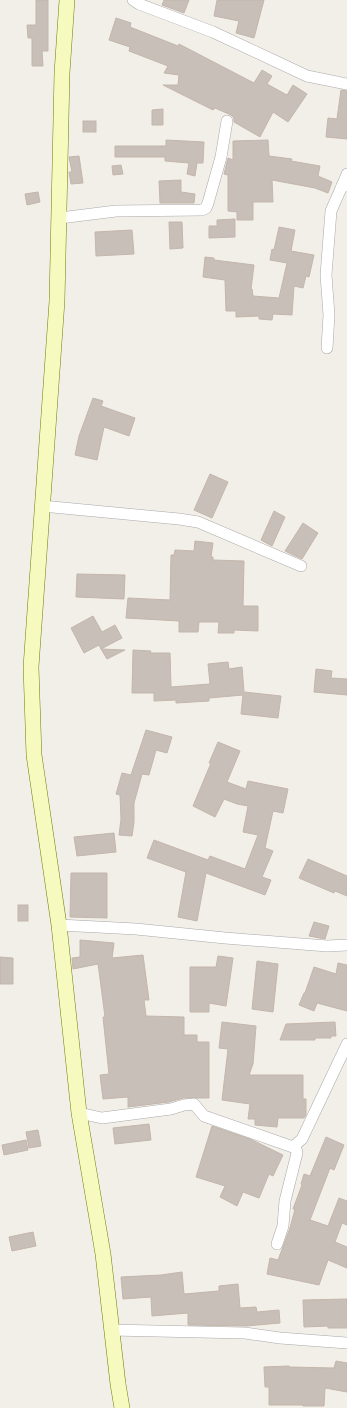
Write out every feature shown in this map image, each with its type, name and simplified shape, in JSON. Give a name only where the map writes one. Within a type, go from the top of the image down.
[{"type":"main road","points":[[67,0],[62,73],[57,301],[31,668],[34,755],[59,925],[80,1113],[103,1254],[111,1330],[122,1408]]},
{"type":"street","points":[[133,0],[213,32],[307,76],[347,84]]},
{"type":"street","points":[[60,218],[116,211],[202,210],[206,208],[221,157],[227,121]]},
{"type":"street","points":[[327,348],[329,315],[326,276],[331,211],[344,186],[347,174]]},
{"type":"street","points":[[42,506],[198,522],[301,566]]},
{"type":"street","points":[[59,925],[136,929],[327,946],[347,945]]},
{"type":"street","points":[[293,1147],[302,1139],[347,1044]]},
{"type":"street","points":[[80,1113],[102,1118],[171,1109],[194,1104],[204,1116],[293,1147],[296,1149],[297,1154],[285,1201],[283,1226],[277,1244]]},
{"type":"street","points":[[111,1330],[245,1333],[280,1338],[347,1343]]},
{"type":"building","points":[[36,0],[48,0],[48,51],[42,51],[43,66],[32,66],[32,38],[28,38],[27,25],[36,25]]},
{"type":"building","points":[[164,0],[189,0],[184,13],[162,5]]},
{"type":"building","points":[[217,0],[264,0],[254,38],[236,33],[239,21],[214,16]]},
{"type":"building","points":[[116,18],[131,23],[130,27],[178,46],[179,44],[254,83],[262,70],[272,76],[267,84],[287,95],[293,85],[307,94],[288,122],[273,112],[260,137],[234,122],[234,118],[231,115],[215,108],[213,110],[163,85],[178,85],[179,75],[164,73],[168,66],[129,51],[130,47],[109,40]]},
{"type":"building","points":[[341,90],[347,91],[347,139],[326,137],[328,118],[337,119]]},
{"type":"building","points":[[163,109],[163,125],[152,125],[152,110]]},
{"type":"building","points":[[83,121],[96,121],[96,132],[83,132]]},
{"type":"building","points":[[166,140],[204,142],[203,163],[197,163],[195,176],[187,174],[189,163],[165,161],[165,157],[115,157],[115,146],[166,146]]},
{"type":"building","points":[[268,140],[269,156],[292,159],[291,161],[320,166],[318,176],[332,182],[328,193],[315,188],[272,180],[273,202],[253,202],[253,220],[237,220],[237,212],[228,211],[228,175],[224,174],[228,158],[233,160],[233,141]]},
{"type":"building","points":[[79,156],[83,183],[71,184],[69,172],[72,172],[69,157]]},
{"type":"building","points":[[121,165],[123,174],[113,175],[112,166]]},
{"type":"building","points":[[181,180],[181,192],[195,194],[194,203],[160,203],[159,181]]},
{"type":"building","points":[[38,192],[40,202],[27,205],[25,194]]},
{"type":"building","points":[[235,219],[235,237],[209,238],[209,226],[217,226],[217,220]]},
{"type":"building","points":[[169,222],[182,222],[183,248],[170,249]]},
{"type":"building","points":[[279,227],[295,230],[291,251],[314,255],[309,277],[306,276],[303,288],[294,286],[292,315],[273,314],[272,320],[259,319],[259,316],[236,317],[236,311],[226,311],[225,280],[203,277],[205,257],[214,258],[214,260],[254,265],[251,289],[253,296],[279,298],[287,263],[270,260],[272,249],[274,250]]},
{"type":"building","points":[[132,230],[134,254],[96,256],[95,232]]},
{"type":"building","points":[[93,398],[103,401],[101,406],[135,418],[129,436],[104,427],[97,460],[75,455],[79,436]]},
{"type":"building","points":[[210,474],[228,482],[212,518],[194,510]]},
{"type":"building","points":[[274,511],[285,517],[272,546],[261,540]]},
{"type":"building","points":[[303,523],[318,533],[302,559],[285,551]]},
{"type":"building","points":[[195,541],[213,543],[211,557],[213,557],[213,560],[244,561],[243,606],[258,606],[258,631],[234,630],[234,633],[218,633],[219,622],[199,622],[198,632],[179,632],[179,621],[126,618],[128,598],[170,600],[171,555],[174,555],[175,550],[194,551]]},
{"type":"building","points":[[77,574],[125,575],[124,599],[76,597]]},
{"type":"building","points":[[93,616],[102,632],[115,625],[122,638],[101,649],[99,645],[84,653],[71,628]]},
{"type":"building","points":[[101,649],[125,650],[107,659]]},
{"type":"building","points":[[133,650],[151,651],[150,653],[170,653],[171,687],[210,684],[208,664],[228,662],[229,669],[242,667],[244,692],[281,696],[278,718],[241,714],[243,695],[209,698],[209,701],[176,703],[176,700],[154,701],[154,693],[132,693]]},
{"type":"building","points":[[316,669],[332,671],[331,678],[347,679],[347,695],[314,692]]},
{"type":"building","points":[[146,730],[172,737],[167,753],[156,750],[149,775],[142,774],[134,803],[132,836],[119,835],[121,819],[120,795],[116,794],[122,773],[131,775]]},
{"type":"building","points":[[218,742],[240,751],[227,782],[246,789],[248,781],[288,789],[283,813],[273,811],[265,848],[273,851],[262,877],[271,880],[265,895],[206,873],[197,921],[178,917],[186,872],[147,858],[154,840],[208,860],[210,856],[245,869],[258,835],[243,832],[248,806],[224,799],[215,817],[193,806]]},
{"type":"building","points":[[114,833],[116,852],[77,856],[74,837]]},
{"type":"building","points":[[308,859],[347,876],[347,896],[335,891],[334,893],[299,878]]},
{"type":"building","points":[[71,873],[107,873],[107,918],[70,917]]},
{"type":"building","points":[[18,905],[28,905],[28,921],[18,921]]},
{"type":"building","points":[[314,922],[329,926],[325,939],[309,936]]},
{"type":"building","points":[[80,940],[114,943],[112,958],[143,955],[149,1000],[144,1000],[146,1016],[184,1017],[184,1035],[197,1035],[197,1042],[209,1042],[209,1098],[183,1098],[169,1102],[128,1107],[128,1097],[103,1099],[100,1075],[109,1074],[103,1017],[105,1017],[98,964],[73,969],[72,958],[80,957]]},
{"type":"building","points":[[218,956],[233,958],[226,1006],[209,1003],[209,1012],[190,1012],[190,967],[216,967]]},
{"type":"building","points":[[0,957],[13,958],[13,984],[0,984]]},
{"type":"building","points":[[257,961],[278,964],[273,1012],[252,1009]]},
{"type":"building","points":[[338,963],[347,965],[347,1011],[317,1003],[314,1011],[299,1005],[314,967],[336,974]]},
{"type":"building","points":[[222,1022],[256,1026],[253,1064],[249,1075],[303,1075],[303,1099],[306,1099],[306,1115],[304,1118],[278,1118],[277,1127],[255,1125],[255,1119],[248,1119],[250,1104],[222,1100],[228,1049],[219,1048]]},
{"type":"building","points":[[335,1022],[336,1036],[331,1036],[331,1038],[315,1038],[315,1040],[280,1040],[286,1024]]},
{"type":"building","points":[[149,1124],[151,1140],[115,1144],[113,1128]]},
{"type":"building","points":[[212,1126],[250,1139],[283,1155],[273,1176],[269,1174],[259,1198],[243,1192],[237,1206],[220,1197],[225,1186],[196,1177]]},
{"type":"building","points":[[38,1130],[41,1146],[29,1148],[26,1132]]},
{"type":"building","points":[[326,1137],[344,1145],[334,1170],[330,1168],[310,1220],[328,1226],[339,1198],[347,1201],[347,1225],[342,1223],[335,1242],[347,1247],[347,1268],[328,1260],[319,1285],[267,1274],[270,1258],[278,1260],[290,1228],[295,1209],[293,1209],[302,1185],[304,1174],[310,1176]]},
{"type":"building","points":[[26,1140],[28,1150],[4,1155],[2,1145]]},
{"type":"building","points":[[33,1232],[36,1246],[12,1251],[9,1237]]},
{"type":"building","points":[[182,1272],[184,1294],[219,1291],[219,1286],[238,1284],[240,1308],[256,1307],[257,1312],[279,1310],[280,1323],[246,1326],[188,1325],[188,1313],[152,1316],[151,1297],[123,1299],[121,1277],[161,1275]]},
{"type":"building","points":[[347,1299],[347,1328],[328,1328],[328,1326],[304,1327],[303,1300]]},
{"type":"building","points":[[336,1361],[347,1363],[347,1392],[325,1388],[324,1406],[269,1405],[269,1387],[265,1387],[264,1367],[289,1366],[334,1368]]}]
